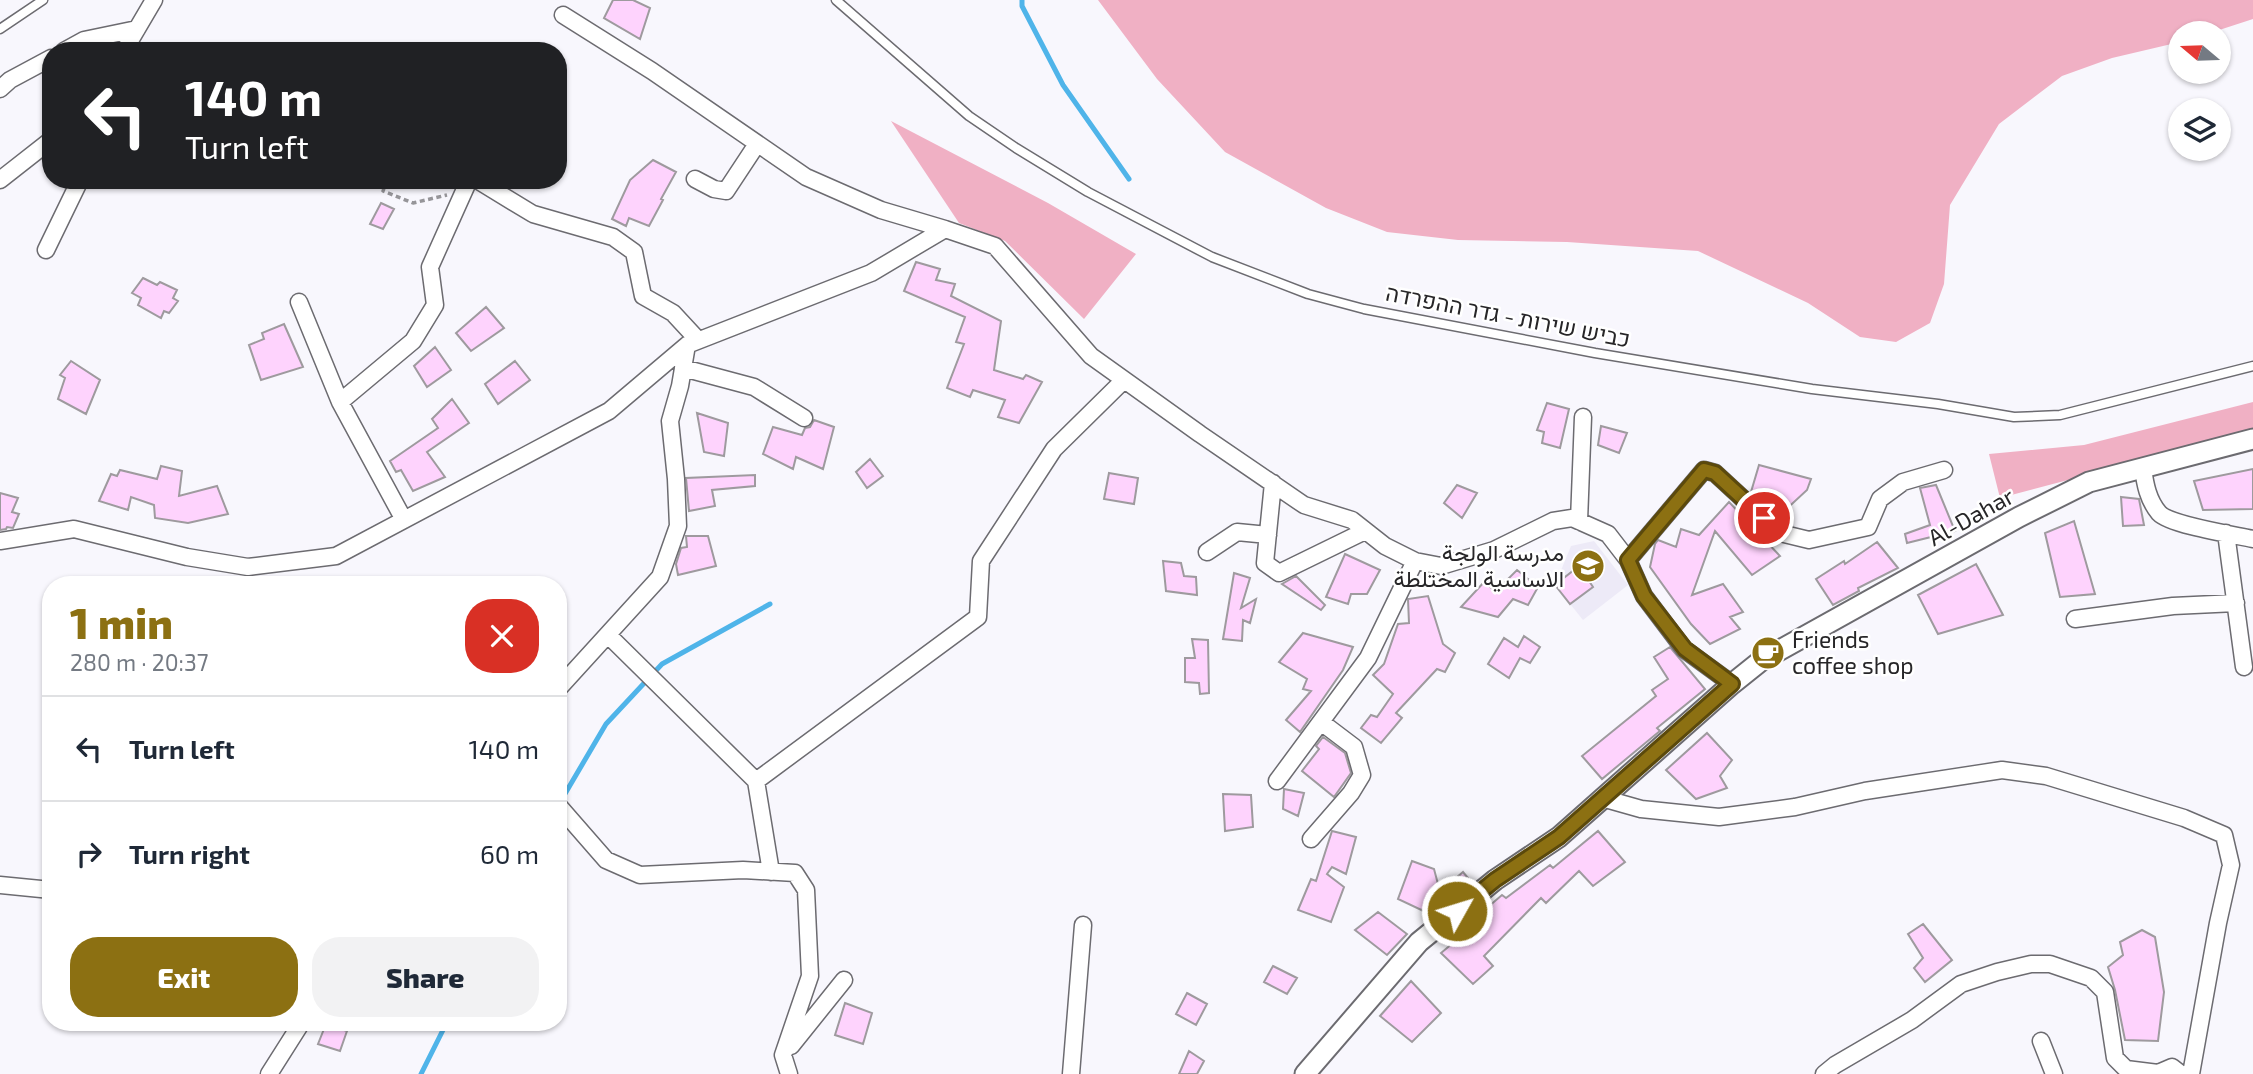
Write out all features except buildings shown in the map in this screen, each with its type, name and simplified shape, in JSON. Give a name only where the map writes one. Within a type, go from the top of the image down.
[{"type":"street","points":[[130,42],[154,0]]},
{"type":"street","points":[[562,15],[652,71],[806,177],[881,210],[995,246],[1091,356],[1304,505],[1352,520],[1385,546],[1415,561],[1441,566],[1494,550],[1553,521],[1572,518],[1608,534],[1628,560],[1644,596],[1685,649],[1732,684]]},
{"type":"street","points":[[80,42],[114,42]]},
{"type":"street","points":[[0,89],[10,80],[42,63]]},
{"type":"street","points":[[695,179],[714,189],[726,191],[757,144]]},
{"type":"street","points":[[0,180],[42,147]]},
{"type":"street","points":[[46,250],[76,189]]},
{"type":"street","points":[[340,402],[413,341],[435,305],[430,267],[466,189]]},
{"type":"street","points":[[492,189],[533,214],[613,237],[634,252],[643,296],[673,313],[692,343]]},
{"type":"street","points":[[0,541],[74,529],[187,557],[248,567],[337,556],[609,411],[692,343],[872,273],[945,229]]},
{"type":"street","points":[[299,302],[340,402],[404,520]]},
{"type":"street","points":[[567,680],[660,578],[678,526],[670,421],[692,343]]},
{"type":"street","points":[[683,368],[754,387],[804,418]]},
{"type":"street","points":[[756,781],[978,617],[981,561],[1054,449],[1124,380]]},
{"type":"street","points":[[1579,522],[1583,417]]},
{"type":"street","name":"Al-Dahar","points":[[1305,1074],[1419,942],[1495,880],[1559,837],[1762,660],[2019,517],[2089,482],[2253,439]]},
{"type":"street","points":[[2143,468],[2147,493],[2161,515],[2192,526],[2253,539]]},
{"type":"street","points":[[1628,560],[1704,470],[1715,473],[1780,533],[1809,540],[1868,527],[1880,499],[1903,482],[1944,470]]},
{"type":"street","points":[[1273,483],[1265,563],[1279,573],[1365,531]]},
{"type":"street","points":[[1207,552],[1237,532],[1268,534]]},
{"type":"street","points":[[2226,533],[2244,667]]},
{"type":"street","points":[[1277,782],[1368,658],[1415,561]]},
{"type":"street","points":[[2075,619],[2173,606],[2236,603]]},
{"type":"street","points":[[609,636],[756,781],[771,872]]},
{"type":"street","points":[[1311,839],[1351,793],[1362,775],[1354,747],[1321,722]]},
{"type":"street","points":[[1602,798],[1641,809],[1719,817],[1795,807],[1865,792],[2002,770],[2046,776],[2184,818],[2224,835],[2231,865],[2191,1074]]},
{"type":"street","points":[[567,815],[606,860],[640,875],[743,870],[795,873],[806,890],[810,976],[783,1055],[789,1074]]},
{"type":"street","points":[[0,886],[42,889]]},
{"type":"street","points":[[1071,1074],[1083,925]]},
{"type":"street","points":[[1824,1074],[1912,1020],[1961,984],[2031,964],[2050,964],[2091,978],[2105,992],[2114,1066],[2158,1073],[2172,1067],[2181,1074]]},
{"type":"street","points":[[783,1055],[844,980]]},
{"type":"street","points":[[269,1074],[296,1031]]},
{"type":"street","points":[[2041,1041],[2054,1074]]},
{"type":"lane","points":[[0,29],[43,0]]},
{"type":"lane","name":"כביש שירות - גדר ההפרדה","points":[[836,0],[969,116],[1088,192],[1224,262],[1308,294],[1364,309],[1595,353],[1812,389],[2014,416],[2060,415],[2253,366]]},
{"type":"path","points":[[384,189],[383,191],[413,203],[462,189]]},
{"type":"shaded area","points":[[1098,0],[2253,0],[2253,19],[2231,26],[2231,21],[2168,21],[2168,45],[2112,58],[2062,76],[1999,124],[1950,205],[1944,284],[1930,323],[1896,342],[1860,337],[1808,303],[1698,251],[1567,242],[1458,240],[1387,232],[1326,208],[1225,152],[1157,79]]},
{"type":"shaded area","points":[[891,121],[1048,203],[1136,254],[1084,319],[1005,241],[959,223]]},
{"type":"shaded area","points":[[2253,402],[2253,431],[2000,498],[1989,454],[2084,445]]},
{"type":"shaded area","name":"مدرسة الولجة الاساسية المختلطة","points":[[1594,541],[1628,585],[1583,620],[1555,585],[1571,546]]},
{"type":"waterway","points":[[1022,0],[1022,6],[1063,85],[1129,179]]},
{"type":"waterway","points":[[567,790],[606,724],[662,664],[770,604]]},
{"type":"waterway","points":[[421,1074],[442,1031]]},
{"type":"place","name":"مدرسة الولجة الاساسية المختلطة","points":[[1588,566]]},
{"type":"place","name":"Friends coffee shop","points":[[1768,653]]},
{"type":"route","points":[[1457,911],[1495,880],[1559,837],[1732,684],[1685,649],[1644,596],[1628,560],[1704,470],[1715,473],[1764,518]]}]
